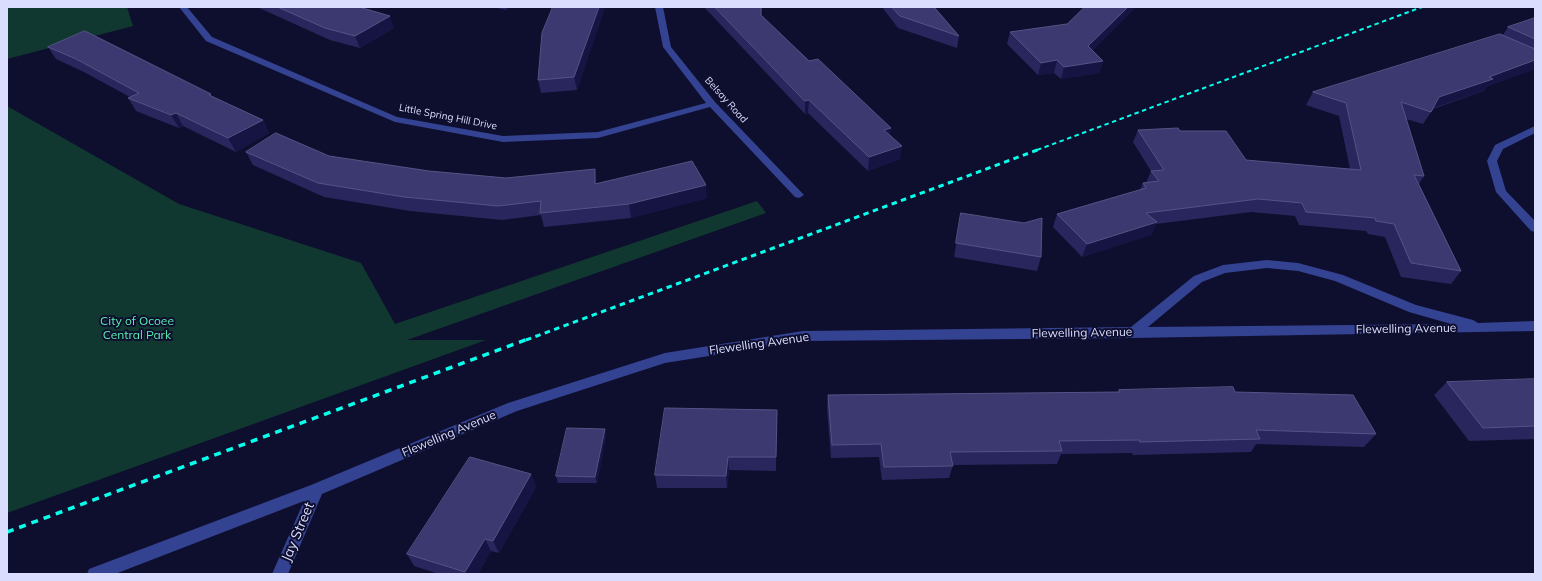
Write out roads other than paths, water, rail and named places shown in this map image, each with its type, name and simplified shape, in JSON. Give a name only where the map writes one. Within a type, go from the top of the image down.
[{"type":"street","name":"Little Spring Hill Drive","points":[[182,7],[209,39],[395,119],[503,139],[598,135],[712,104]]},
{"type":"street","name":"Belsay Road","points":[[659,7],[667,47],[712,104],[799,195]]},
{"type":"street","points":[[1535,129],[1499,148],[1492,161],[1501,192],[1535,228]]},
{"type":"street","points":[[1133,333],[1198,280],[1223,269],[1267,264],[1298,267],[1339,278],[1413,308],[1486,328]]},
{"type":"street","name":"Flewelling Avenue","points":[[95,574],[316,490],[513,407],[665,358],[802,336],[1133,333],[1535,326]]},
{"type":"street","name":"Jay Street","points":[[280,574],[316,490]]},
{"type":"railway","points":[[1037,150],[1422,7]]},
{"type":"railway","points":[[526,340],[1040,149]]},
{"type":"railway","points":[[7,532],[528,339]]},
{"type":"park label","name":"City of Ocoee Central Park","points":[[137,328]]}]
